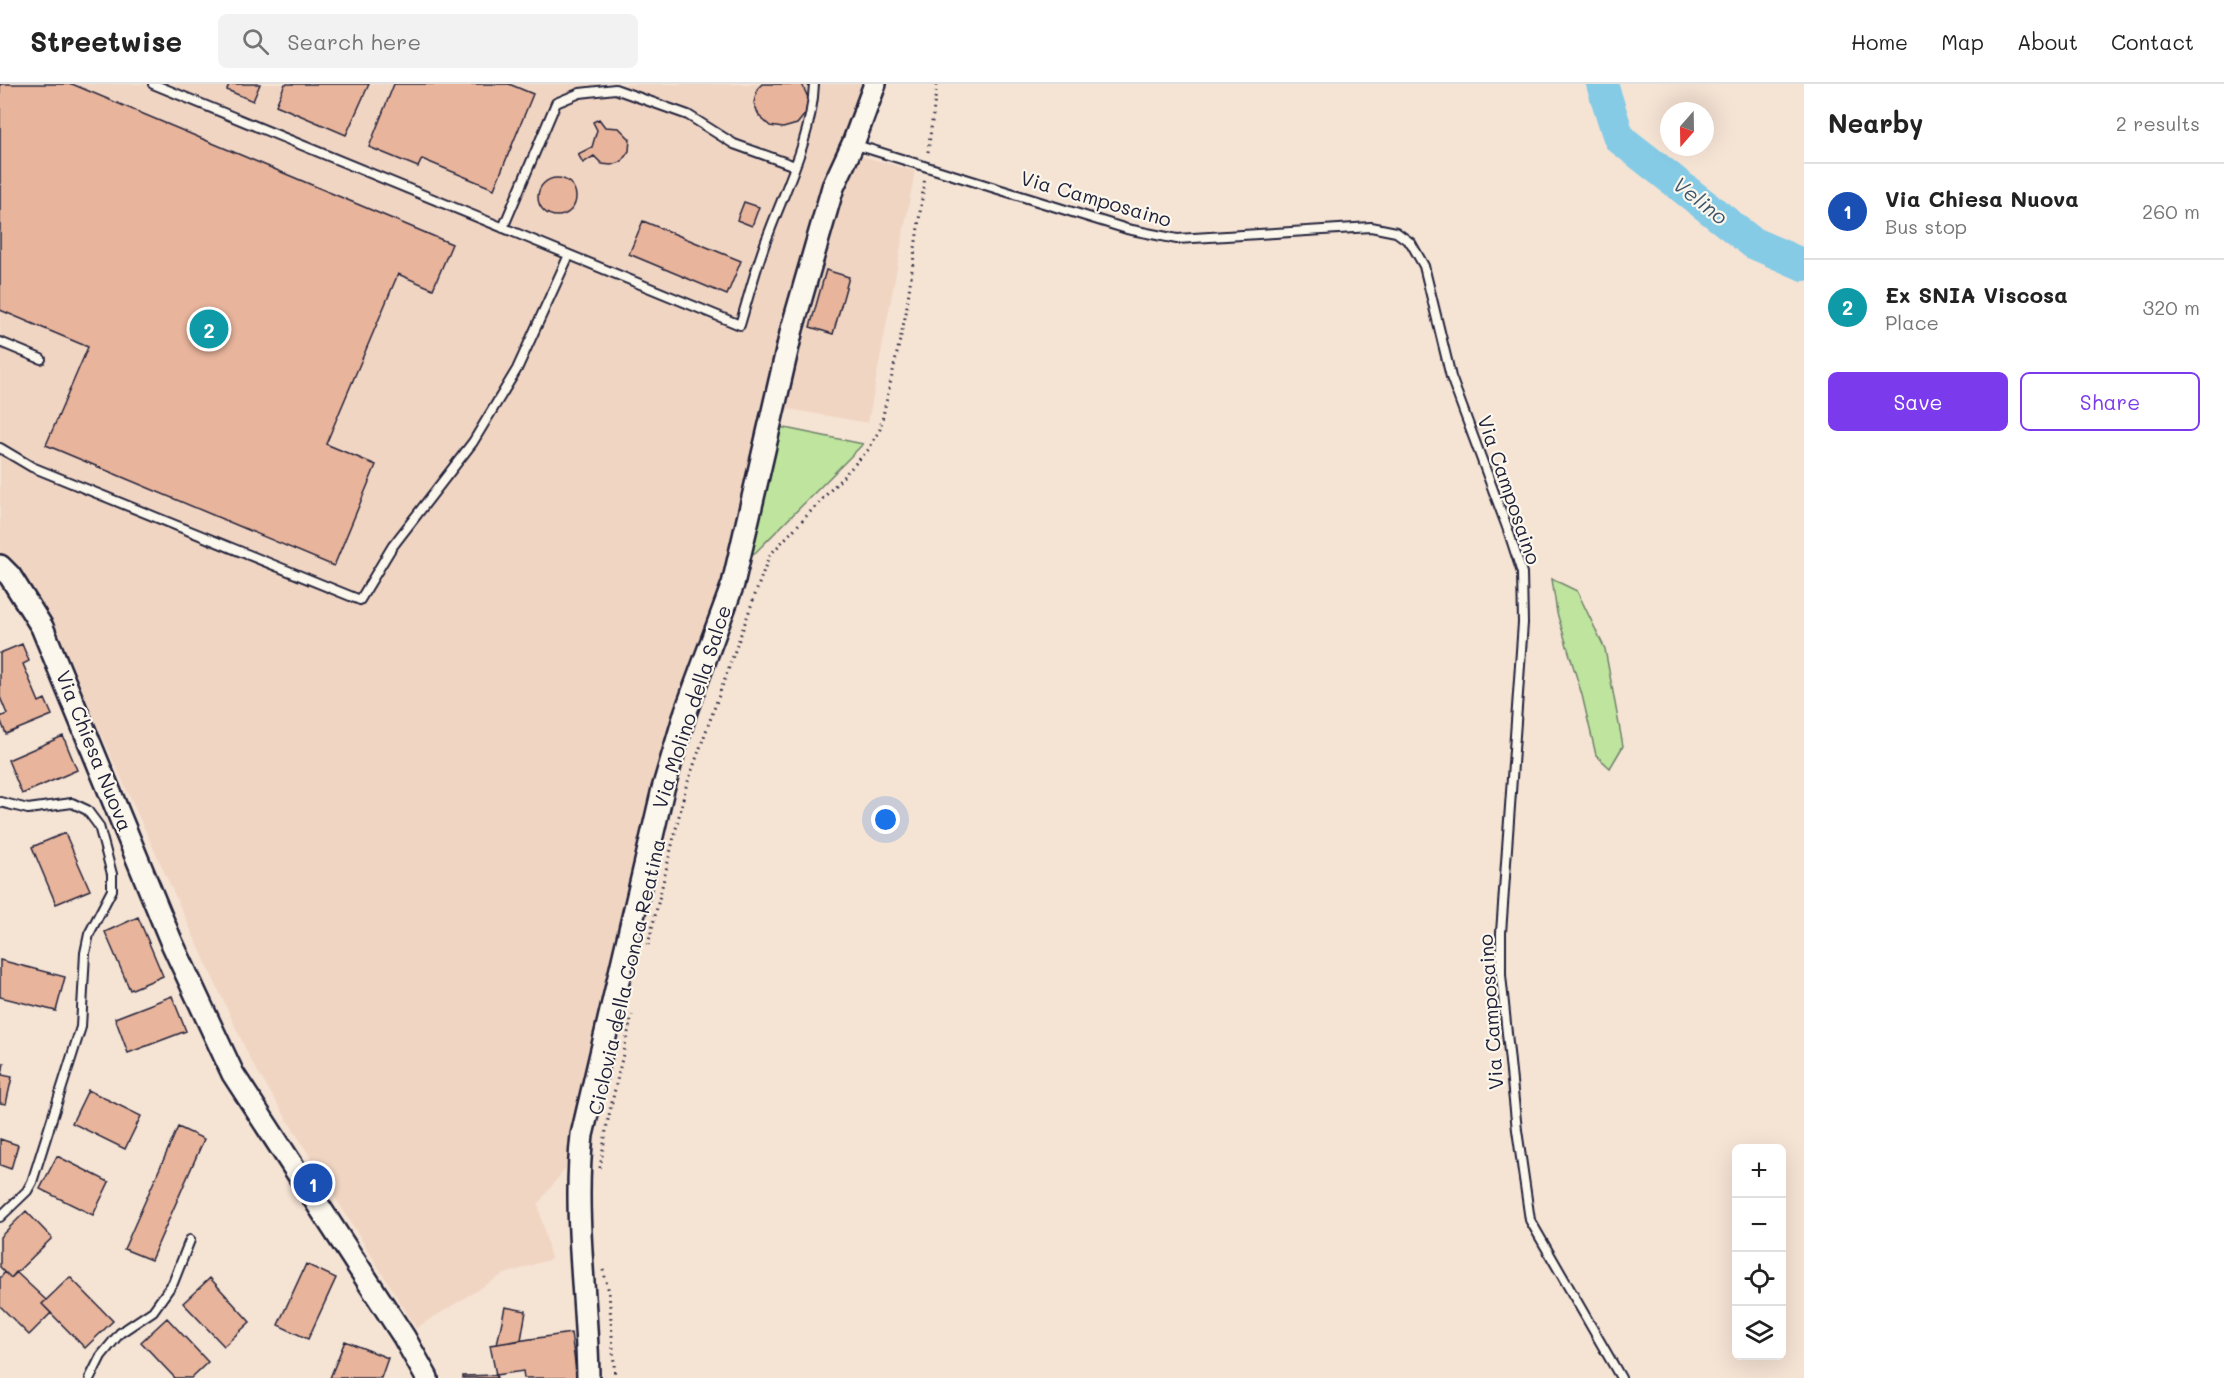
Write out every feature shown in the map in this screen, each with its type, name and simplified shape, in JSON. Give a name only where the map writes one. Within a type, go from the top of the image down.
[{"type":"street","name":"Via Molino della Salce","points":[[588,1378],[588,1338],[579,1200],[582,1135],[663,789],[686,711],[733,584],[792,329],[833,187],[853,144],[874,84]]},
{"type":"street","name":"Via Chiesa Nuova","points":[[0,566],[10,576],[42,627],[171,941],[232,1074],[404,1337],[427,1378]]},
{"type":"lane","points":[[153,84],[740,325],[768,236],[795,166],[813,107],[814,84]]},
{"type":"lane","points":[[503,228],[556,103],[580,93],[615,89],[688,115],[734,144],[795,166]]},
{"type":"lane","name":"Via Camposaino","points":[[853,144],[1127,229],[1177,239],[1371,227],[1396,232],[1411,243],[1424,266],[1451,377],[1522,573],[1523,623],[1502,921],[1501,975],[1517,1130],[1530,1220],[1621,1378]]},
{"type":"lane","points":[[0,448],[32,466],[360,600],[392,546],[473,442],[517,369],[569,255]]},
{"type":"lane","points":[[0,342],[41,359]]},
{"type":"lane","points":[[0,802],[28,809],[72,803],[87,810],[99,826],[112,874],[112,890],[89,934],[85,953],[81,1027],[32,1182],[27,1191],[0,1217]]},
{"type":"lane","points":[[90,1378],[101,1356],[120,1333],[153,1311],[173,1283],[190,1240]]},
{"type":"path","points":[[928,152],[937,84]]},
{"type":"path","name":"Ciclovia della Conca Reatina","points":[[647,950],[686,788],[769,556],[869,449],[880,429],[906,313],[925,175]]},
{"type":"path","name":"Ciclovia della Conca Reatina","points":[[600,1170],[632,1015]]},
{"type":"path","points":[[603,1269],[609,1292],[615,1378]]},
{"type":"shaded area","points":[[0,84],[866,84],[725,582],[571,1161],[538,1204],[551,1259],[502,1275],[416,1328],[251,1061],[50,623],[17,571],[0,554]]},
{"type":"shaded area","points":[[858,155],[915,171],[868,423],[783,408],[839,194]]},
{"type":"green space","points":[[775,426],[863,444],[747,561]]},
{"type":"green space","points":[[1552,579],[1577,591],[1605,649],[1623,746],[1610,768],[1596,755],[1582,695],[1557,613]]},
{"type":"building","points":[[0,84],[72,84],[452,244],[433,289],[398,274],[326,444],[376,465],[334,566],[46,445],[88,347],[0,310]]},
{"type":"building","points":[[229,84],[260,84],[253,101],[227,90]]},
{"type":"building","points":[[285,84],[369,84],[346,135],[276,105]]},
{"type":"building","points":[[394,84],[509,84],[533,94],[494,189],[422,159],[418,167],[369,147]]},
{"type":"building","points":[[762,84],[802,84],[809,100],[806,113],[797,124],[783,128],[770,126],[759,116],[754,103],[757,89]]},
{"type":"building","points":[[599,119],[605,127],[619,128],[630,139],[629,151],[621,162],[611,165],[602,164],[594,156],[583,163],[578,154],[592,147],[597,130],[593,122]]},
{"type":"building","points":[[557,178],[564,179],[570,184],[575,190],[575,204],[570,210],[564,215],[557,216],[550,215],[544,210],[539,204],[538,197],[539,190],[544,184],[550,179]]},
{"type":"building","points":[[744,202],[759,207],[752,226],[737,220]]},
{"type":"building","points":[[643,221],[741,261],[727,295],[629,254]]},
{"type":"building","points":[[826,270],[849,277],[833,334],[810,327]]},
{"type":"building","points":[[22,644],[29,661],[23,664],[39,702],[45,699],[52,715],[6,734],[0,719],[7,714],[0,697],[0,653]]},
{"type":"building","points":[[63,736],[77,770],[22,794],[8,760]]},
{"type":"building","points":[[65,833],[90,890],[56,904],[32,847]]},
{"type":"building","points":[[138,917],[163,976],[130,990],[105,932]]},
{"type":"building","points":[[0,960],[65,977],[56,1011],[0,997]]},
{"type":"building","points":[[172,996],[186,1031],[128,1053],[115,1018]]},
{"type":"building","points":[[0,1063],[4,1063],[2,1075],[12,1077],[6,1104],[0,1103]]},
{"type":"building","points":[[88,1090],[141,1116],[125,1149],[72,1123]]},
{"type":"building","points":[[178,1127],[204,1139],[151,1260],[124,1249]]},
{"type":"building","points":[[0,1139],[18,1145],[11,1169],[0,1165]]},
{"type":"building","points":[[57,1156],[109,1182],[93,1215],[40,1189]]},
{"type":"building","points":[[26,1211],[52,1238],[11,1278],[0,1267],[0,1237]]},
{"type":"building","points":[[306,1264],[336,1278],[308,1339],[278,1325]]},
{"type":"building","points":[[5,1272],[11,1278],[16,1272],[46,1300],[42,1304],[51,1313],[29,1335],[0,1306],[0,1278]]},
{"type":"building","points":[[70,1277],[113,1321],[85,1348],[42,1304]]},
{"type":"building","points":[[210,1278],[250,1322],[224,1346],[183,1303]]},
{"type":"building","points":[[505,1307],[526,1311],[521,1340],[497,1344]]},
{"type":"building","points":[[167,1318],[208,1362],[191,1378],[175,1378],[141,1342]]},
{"type":"building","points":[[571,1333],[577,1378],[524,1378],[523,1371],[496,1375],[490,1345]]},
{"type":"building","points":[[345,1341],[388,1358],[381,1378],[330,1378]]},
{"type":"building","points":[[496,1375],[497,1378],[463,1378],[463,1376]]},
{"type":"waterway","name":"Velino","points":[[1602,84],[1619,138],[1753,243],[1804,265]]},
{"type":"place","name":"Ex SNIA Viscosa","points":[[209,329]]},
{"type":"place","name":"Via Chiesa Nuova","points":[[313,1183]]}]
